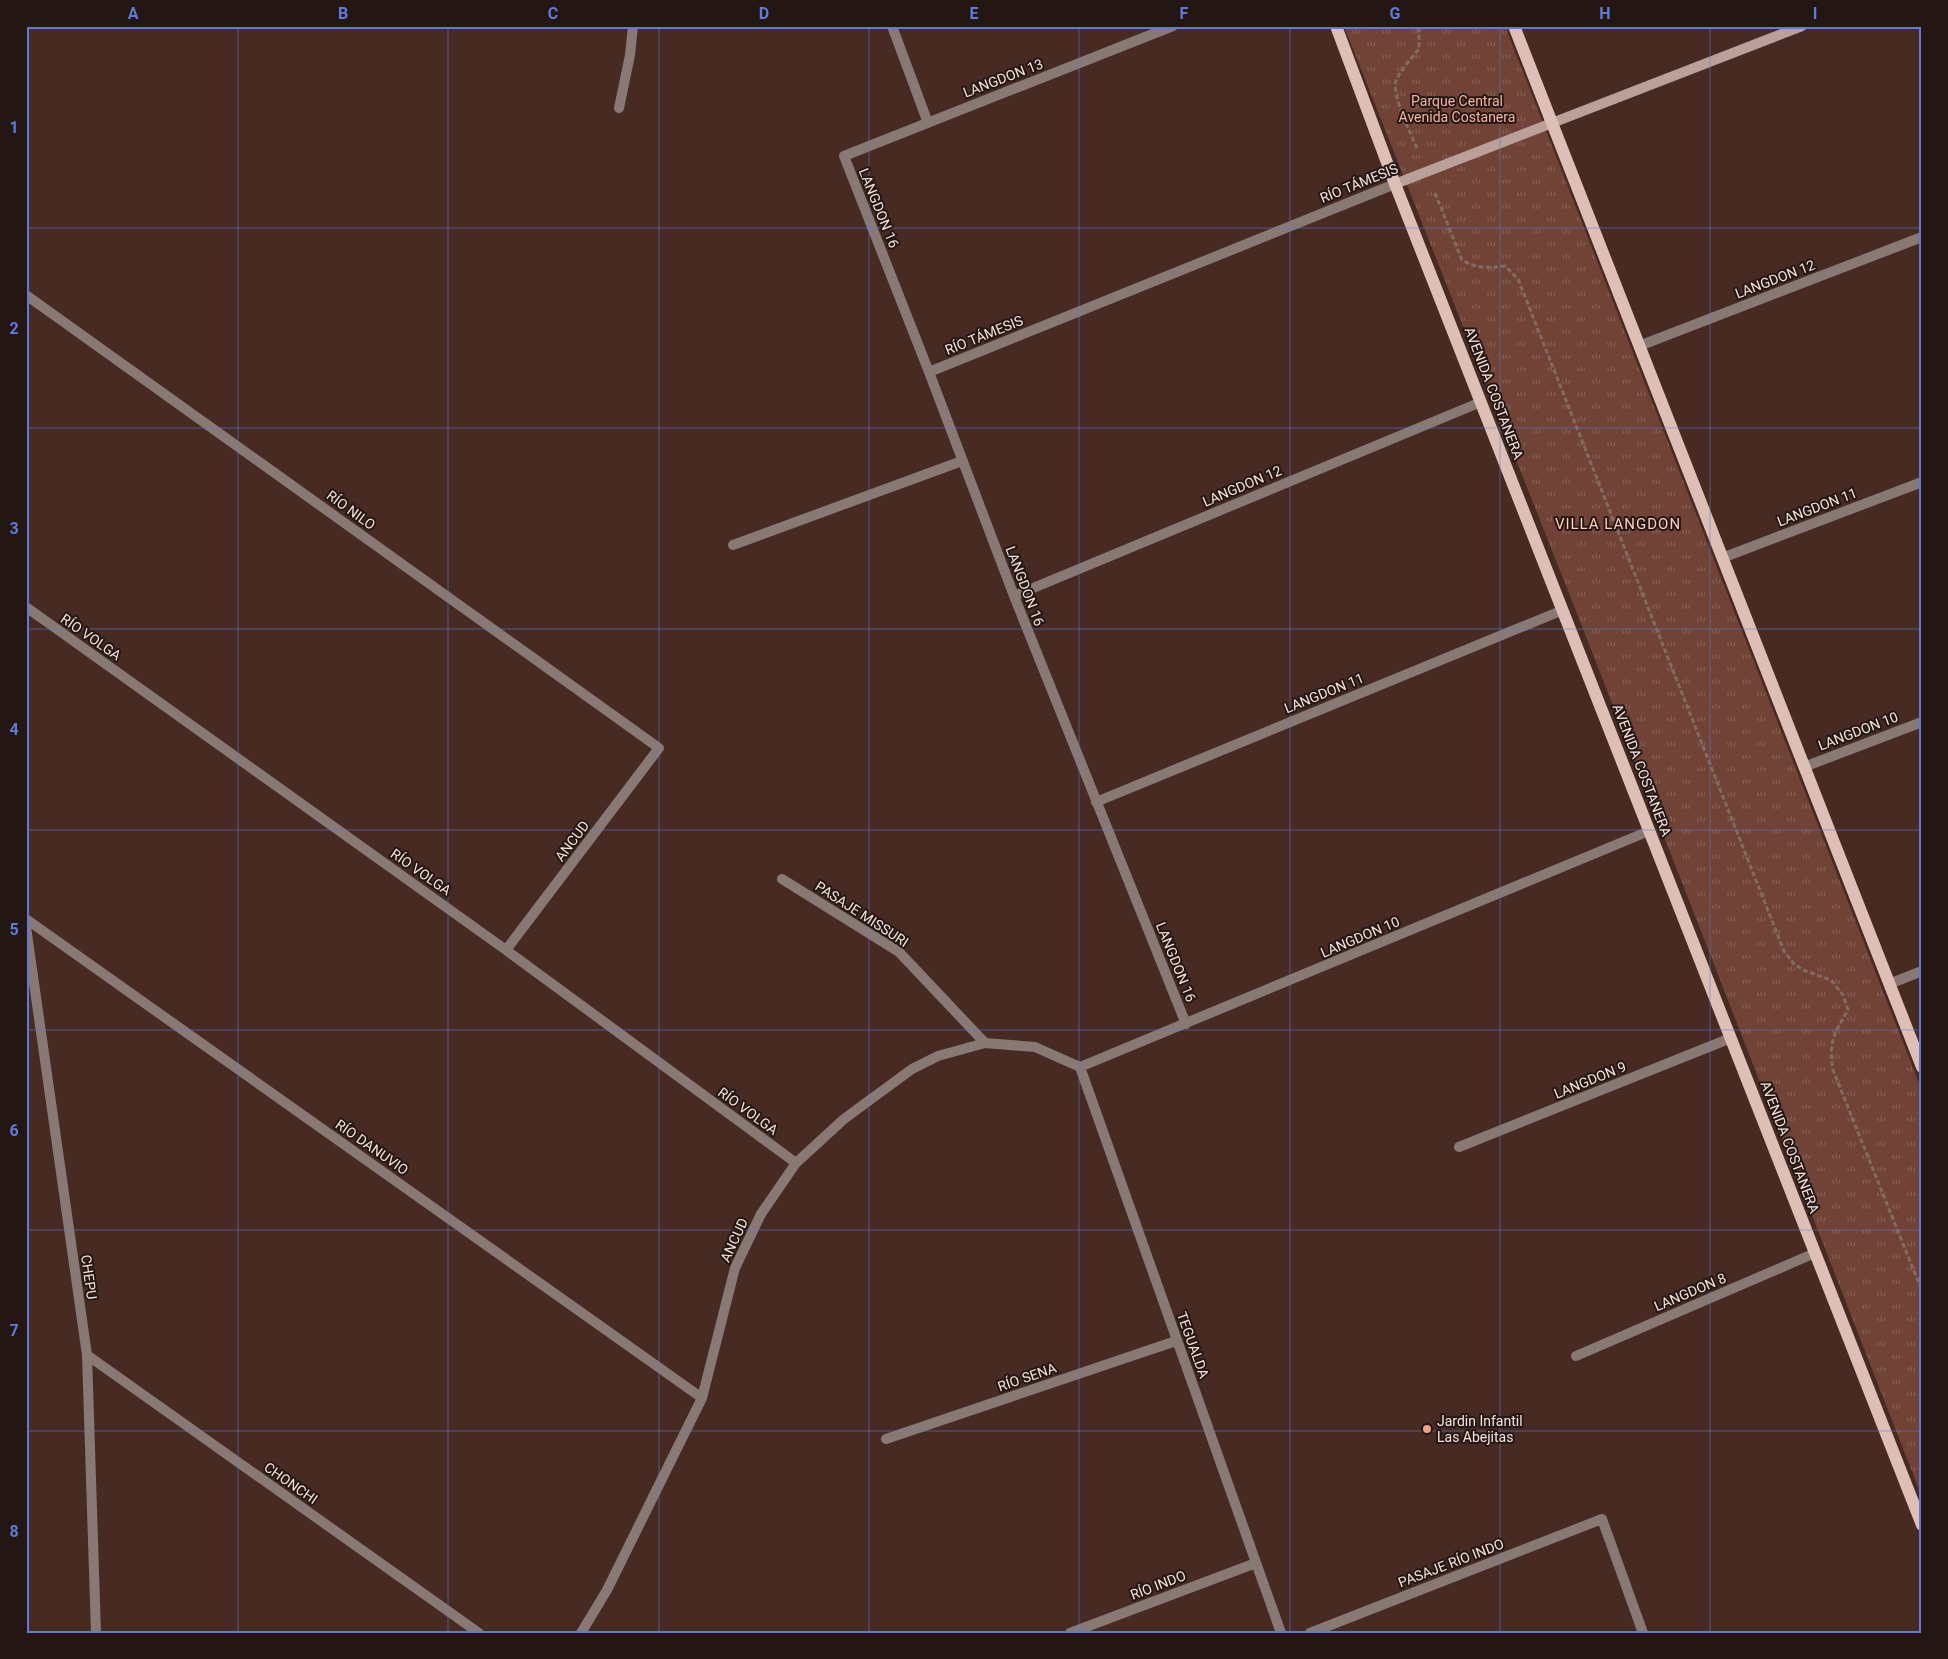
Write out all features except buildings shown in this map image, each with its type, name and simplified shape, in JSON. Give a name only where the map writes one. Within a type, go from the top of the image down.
[{"type":"main road","name":"AVENIDA COSTANERA","points":[[1336,26],[1395,184],[1922,1524]]},
{"type":"main road","points":[[1514,26],[1922,1068]]},
{"type":"street","points":[[619,108],[630,55],[633,26]]},
{"type":"street","points":[[892,26],[928,123]]},
{"type":"street","name":"LANGDON 13","points":[[844,156],[1173,26]]},
{"type":"street","name":"RÍO TÁMESIS","points":[[929,372],[1426,171],[1802,26]]},
{"type":"street","name":"LANGDON 16","points":[[844,156],[1014,596],[1186,1024]]},
{"type":"street","name":"LANGDON 12","points":[[1639,346],[1922,237]]},
{"type":"street","name":"RÍO NILO","points":[[26,295],[660,748]]},
{"type":"street","name":"LANGDON 12","points":[[1014,596],[1481,402]]},
{"type":"street","points":[[733,545],[962,461]]},
{"type":"street","name":"LANGDON 11","points":[[1722,558],[1922,482]]},
{"type":"street","name":"RÍO VOLGA","points":[[26,607],[506,950],[796,1163]]},
{"type":"street","name":"LANGDON 11","points":[[1096,802],[1563,610]]},
{"type":"street","name":"LANGDON 10","points":[[1804,767],[1922,722]]},
{"type":"street","name":"ANCUD","points":[[506,950],[660,748]]},
{"type":"street","name":"LANGDON 10","points":[[1080,1067],[1649,831]]},
{"type":"street","name":"PASAJE MISSURI","points":[[782,879],[899,952],[985,1043]]},
{"type":"street","name":"RÍO DANUVIO","points":[[26,919],[702,1398]]},
{"type":"street","name":"CHEPU","points":[[26,927],[87,1355],[96,1633]]},
{"type":"street","points":[[1889,984],[1922,971]]},
{"type":"street","name":"LANGDON 9","points":[[1459,1147],[1731,1038]]},
{"type":"street","name":"ANCUD","points":[[582,1633],[607,1590],[702,1398],[735,1268],[761,1214],[796,1163],[844,1119],[912,1069],[938,1056],[985,1043],[1035,1047],[1080,1067]]},
{"type":"street","name":"TEGUALDA","points":[[1080,1067],[1281,1633]]},
{"type":"street","name":"LANGDON 8","points":[[1576,1356],[1815,1253]]},
{"type":"street","name":"RÍO SENA","points":[[886,1439],[1176,1341]]},
{"type":"street","name":"CHONCHI","points":[[87,1355],[479,1633]]},
{"type":"street","name":"PASAJE RÍO INDO","points":[[1310,1633],[1602,1519],[1643,1633]]},
{"type":"street","name":"RÍO INDO","points":[[1070,1633],[1256,1563]]},
{"type":"path","points":[[1419,26],[1420,49],[1402,70],[1395,83],[1398,102],[1462,260],[1472,266],[1482,268],[1505,266],[1518,279],[1784,951],[1794,964],[1803,970],[1831,980],[1843,995],[1848,1010],[1835,1032],[1830,1052],[1834,1070],[1922,1291]]},
{"type":"green space","name":"Parque Central Avenida Costanera","points":[[1344,26],[1505,26],[1922,1091],[1922,1497],[1574,606]]},
{"type":"place","name":"Jardin Infantil Las Abejitas","points":[[1427,1429]]},
{"type":"district","name":"VILLA LANGDON","points":[[1618,524]]}]
